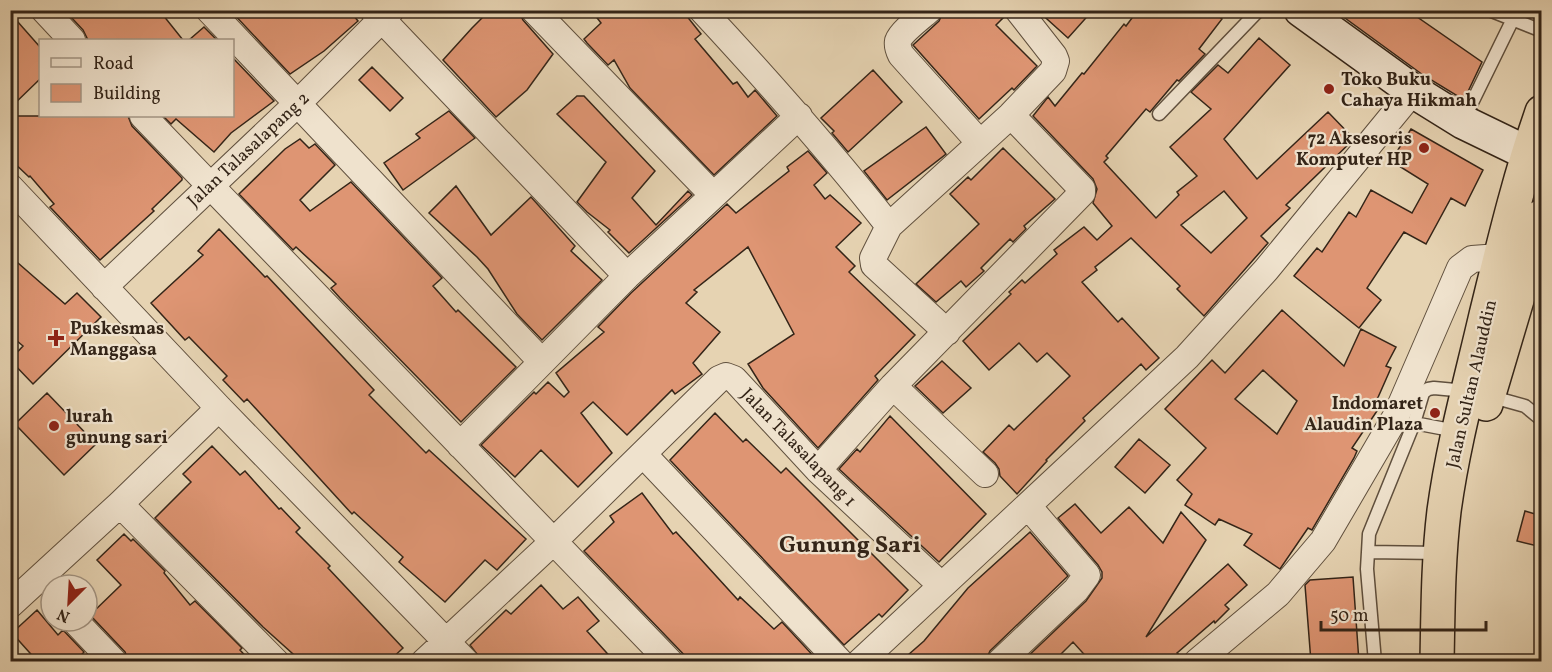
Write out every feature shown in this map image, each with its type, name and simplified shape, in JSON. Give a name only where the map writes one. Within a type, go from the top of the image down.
[{"type":"highway","name":"Jalan Sultan Alauddin","points":[[1456,662],[1455,628],[1477,394],[1499,257],[1527,153],[1542,112]]},
{"type":"highway","name":"Jalan Sultan Alauddin","points":[[1437,662],[1440,553],[1444,511],[1458,432],[1477,394],[1542,216]]},
{"type":"main road","points":[[1301,10],[1413,91],[1463,122],[1527,153]]},
{"type":"street","points":[[44,10],[71,39]]},
{"type":"street","points":[[209,10],[542,362]]},
{"type":"street","points":[[534,10],[713,195]]},
{"type":"street","points":[[702,10],[799,117],[889,226]]},
{"type":"street","points":[[929,10],[898,40],[898,48],[901,55],[980,143]]},
{"type":"street","points":[[947,332],[874,265],[873,258],[889,226],[1011,115],[1053,71],[1056,61],[1047,45],[1018,10]]},
{"type":"street","points":[[382,14],[627,276]]},
{"type":"street","name":"Jalan Talasalapang 2","points":[[104,287],[298,103],[382,14]]},
{"type":"street","points":[[860,662],[1187,357],[1239,302],[1413,91]]},
{"type":"street","points":[[818,470],[893,386],[1083,192],[1083,189],[1011,115]]},
{"type":"street","points":[[144,117],[670,662]]},
{"type":"street","points":[[460,445],[627,276],[799,117]]},
{"type":"street","points":[[10,187],[219,408],[466,662]]},
{"type":"street","points":[[1197,662],[1278,594],[1323,541],[1396,416],[1461,268],[1472,259],[1499,257]]},
{"type":"street","name":"Jalan Talasalapang 1","points":[[424,662],[554,541],[719,380],[726,376],[734,379],[818,470],[941,585]]},
{"type":"street","points":[[893,386],[985,474]]},
{"type":"street","points":[[58,573],[120,504],[219,408]]},
{"type":"street","points":[[643,454],[840,662]]},
{"type":"street","points":[[120,504],[276,662]]},
{"type":"street","points":[[1000,662],[1076,590],[1087,575],[1028,506]]},
{"type":"street","points":[[10,605],[39,590]]},
{"type":"street","points":[[86,633],[114,662]]},
{"type":"lane","points":[[1159,114],[1259,10]]},
{"type":"lane","points":[[1489,10],[1542,31]]},
{"type":"lane","points":[[1463,122],[1512,21]]},
{"type":"lane","points":[[1375,662],[1367,569],[1369,534],[1414,423],[1423,393],[1434,388],[1477,394],[1525,406],[1542,420]]},
{"type":"lane","points":[[1414,423],[1458,432]]},
{"type":"lane","points":[[1368,552],[1440,553]]},
{"type":"building","points":[[73,10],[159,10],[182,39],[88,39],[83,30],[69,15]]},
{"type":"building","points":[[230,10],[349,10],[358,21],[324,51],[290,74]]},
{"type":"building","points":[[490,10],[518,10],[523,20],[553,54],[527,90],[496,117],[443,60]]},
{"type":"building","points":[[591,10],[682,10],[701,34],[695,39],[733,84],[737,82],[748,97],[755,90],[777,116],[714,175],[630,88],[614,60],[608,65],[584,39],[601,23]]},
{"type":"building","points":[[944,10],[1003,10],[1005,16],[996,25],[1037,66],[1014,90],[1012,88],[979,119],[913,45],[939,21]]},
{"type":"building","points":[[1037,10],[1093,10],[1068,38]]},
{"type":"building","points":[[1138,10],[1210,10],[1222,19],[1199,49],[1205,54],[1179,81],[1177,80],[1150,112],[1146,109],[1106,156],[1108,158],[1104,162],[1156,218],[1179,195],[1177,192],[1197,176],[1170,147],[1211,109],[1191,92],[1218,65],[1228,73],[1259,38],[1290,65],[1224,139],[1257,179],[1328,112],[1354,139],[1286,205],[1290,208],[1261,236],[1268,243],[1204,316],[1177,289],[1180,286],[1131,238],[1095,267],[1097,270],[1082,282],[1118,322],[1122,318],[1159,358],[1146,370],[1141,364],[1083,418],[1085,421],[1046,460],[1017,494],[1000,476],[995,463],[983,452],[1009,425],[1014,430],[1070,376],[1047,353],[1037,362],[1019,343],[989,370],[963,341],[1011,294],[1009,292],[1022,280],[1025,283],[1057,254],[1054,250],[1084,227],[1097,240],[1112,226],[1093,203],[1097,189],[1093,179],[1033,116],[1048,97],[1055,106],[1124,24],[1126,26]],"holes":[[[1224,191],[1247,218],[1211,253],[1181,225]]]},
{"type":"building","points":[[1334,10],[1407,10],[1482,62],[1464,100],[1423,75]]},
{"type":"building","points":[[10,13],[39,46],[39,80],[10,108]]},
{"type":"building","points":[[204,27],[216,39],[190,39]]},
{"type":"building","points":[[234,59],[274,101],[231,133],[214,152],[176,119],[171,124],[164,117],[234,117]]},
{"type":"building","points":[[372,67],[403,98],[390,111],[359,80]]},
{"type":"building","points":[[873,70],[902,102],[848,152],[832,133],[834,131],[821,118]]},
{"type":"building","points":[[577,96],[584,96],[655,171],[632,198],[656,225],[688,191],[692,195],[629,253],[608,232],[610,230],[577,202],[606,162],[557,114]]},
{"type":"building","points":[[449,111],[475,138],[403,190],[384,163],[420,138],[416,134]]},
{"type":"building","points":[[10,116],[128,117],[132,126],[182,180],[152,209],[154,211],[100,260],[50,207],[54,204],[30,176],[10,159]]},
{"type":"building","points":[[926,127],[946,154],[887,200],[864,171]]},
{"type":"building","points":[[1411,129],[1483,170],[1465,206],[1451,198],[1426,244],[1404,232],[1367,288],[1381,300],[1359,328],[1294,276],[1317,248],[1322,252],[1349,212],[1356,217],[1371,190],[1412,213],[1428,184],[1391,161]]},
{"type":"building","points":[[300,139],[309,148],[315,144],[335,165],[300,200],[310,211],[351,182],[442,278],[433,286],[456,312],[458,310],[516,367],[461,422],[340,298],[331,288],[336,284],[296,247],[293,250],[239,194],[285,149]]},
{"type":"building","points":[[1003,148],[1055,199],[1024,226],[1026,229],[1013,242],[1010,239],[981,268],[984,271],[966,287],[961,281],[936,302],[916,284],[979,224],[950,194],[968,177],[971,180]]},
{"type":"building","points":[[808,151],[827,173],[814,185],[825,199],[830,195],[861,223],[836,247],[855,266],[849,272],[915,335],[875,376],[878,380],[818,448],[763,388],[748,364],[794,334],[748,247],[694,290],[697,292],[686,303],[720,332],[693,363],[702,374],[675,394],[672,390],[627,435],[593,402],[581,413],[612,453],[578,487],[541,450],[515,477],[481,445],[534,392],[536,394],[548,382],[564,397],[569,392],[556,373],[604,332],[598,327],[631,293],[727,204],[736,213],[789,171],[787,167]]},
{"type":"building","points":[[456,186],[491,235],[531,197],[575,246],[571,251],[602,280],[542,340],[517,314],[488,269],[429,213]]},
{"type":"building","points":[[219,229],[265,277],[267,276],[374,390],[369,395],[426,453],[429,450],[526,539],[497,570],[485,560],[445,602],[399,562],[403,557],[354,512],[352,514],[247,399],[244,402],[223,380],[227,376],[189,337],[185,340],[151,303],[203,255],[198,251]]},
{"type":"building","points":[[10,256],[65,304],[77,293],[101,317],[33,384],[10,360],[23,346],[10,335]]},
{"type":"building","points":[[1282,310],[1344,366],[1361,329],[1396,347],[1386,366],[1391,368],[1376,402],[1381,405],[1352,448],[1357,451],[1354,458],[1312,530],[1308,528],[1280,569],[1244,545],[1252,534],[1219,519],[1215,525],[1185,505],[1192,494],[1177,480],[1206,448],[1165,409],[1212,360],[1225,373]],"holes":[[[1263,370],[1297,401],[1277,434],[1235,399]]]},
{"type":"building","points":[[942,361],[971,388],[943,413],[915,386]]},
{"type":"building","points":[[47,393],[96,444],[64,475],[15,424]]},
{"type":"building","points":[[715,413],[743,442],[746,439],[781,473],[786,468],[908,590],[882,617],[879,614],[844,645],[670,460]]},
{"type":"building","points":[[890,416],[986,514],[939,562],[839,469],[857,449],[860,452]]},
{"type":"building","points":[[1139,439],[1170,465],[1145,493],[1115,467]]},
{"type":"building","points":[[212,446],[240,475],[245,471],[279,509],[281,508],[300,528],[296,532],[330,566],[328,568],[403,648],[388,662],[302,662],[263,627],[155,518],[191,482],[183,474]]},
{"type":"building","points":[[642,493],[673,534],[676,532],[738,600],[740,597],[774,629],[782,622],[819,662],[691,662],[584,551],[614,522],[610,516]]},
{"type":"building","points":[[1075,504],[1101,533],[1129,507],[1163,543],[1181,512],[1206,540],[1146,637],[1228,564],[1247,585],[1225,605],[1229,609],[1215,623],[1214,621],[1177,653],[1183,658],[1182,662],[1091,662],[1073,642],[1053,662],[1022,662],[1086,601],[1102,578],[1098,565],[1058,518]]},
{"type":"building","points":[[1525,511],[1542,516],[1542,547],[1517,541]]},
{"type":"building","points":[[1030,532],[1068,576],[990,651],[985,662],[900,662],[924,641],[968,588]]},
{"type":"building","points":[[124,534],[131,541],[133,539],[165,571],[164,573],[190,605],[195,601],[242,648],[240,650],[251,662],[129,662],[125,652],[99,625],[99,606],[121,585],[97,560]]},
{"type":"building","points":[[1353,577],[1359,662],[1311,662],[1305,585],[1310,580]]},
{"type":"building","points":[[541,585],[563,609],[578,597],[599,621],[587,631],[615,662],[484,662],[480,658],[470,645],[506,610],[511,614]]},
{"type":"building","points":[[37,610],[39,633],[56,633],[58,635],[66,633],[84,652],[75,662],[38,662],[12,633]]},
{"type":"place","name":"Toko Buku Cahaya Hikmah","points":[[1329,89]]},
{"type":"place","name":"72 Aksesoris Komputer HP","points":[[1424,148]]},
{"type":"place","name":"Puskesmas Manggasa","points":[[56,338]]},
{"type":"place","name":"Indomaret Alaudin Plaza","points":[[1435,413]]},
{"type":"place","name":"lurah gunung sari","points":[[54,426]]},
{"type":"district","name":"Gunung Sari","points":[[850,544]]}]
